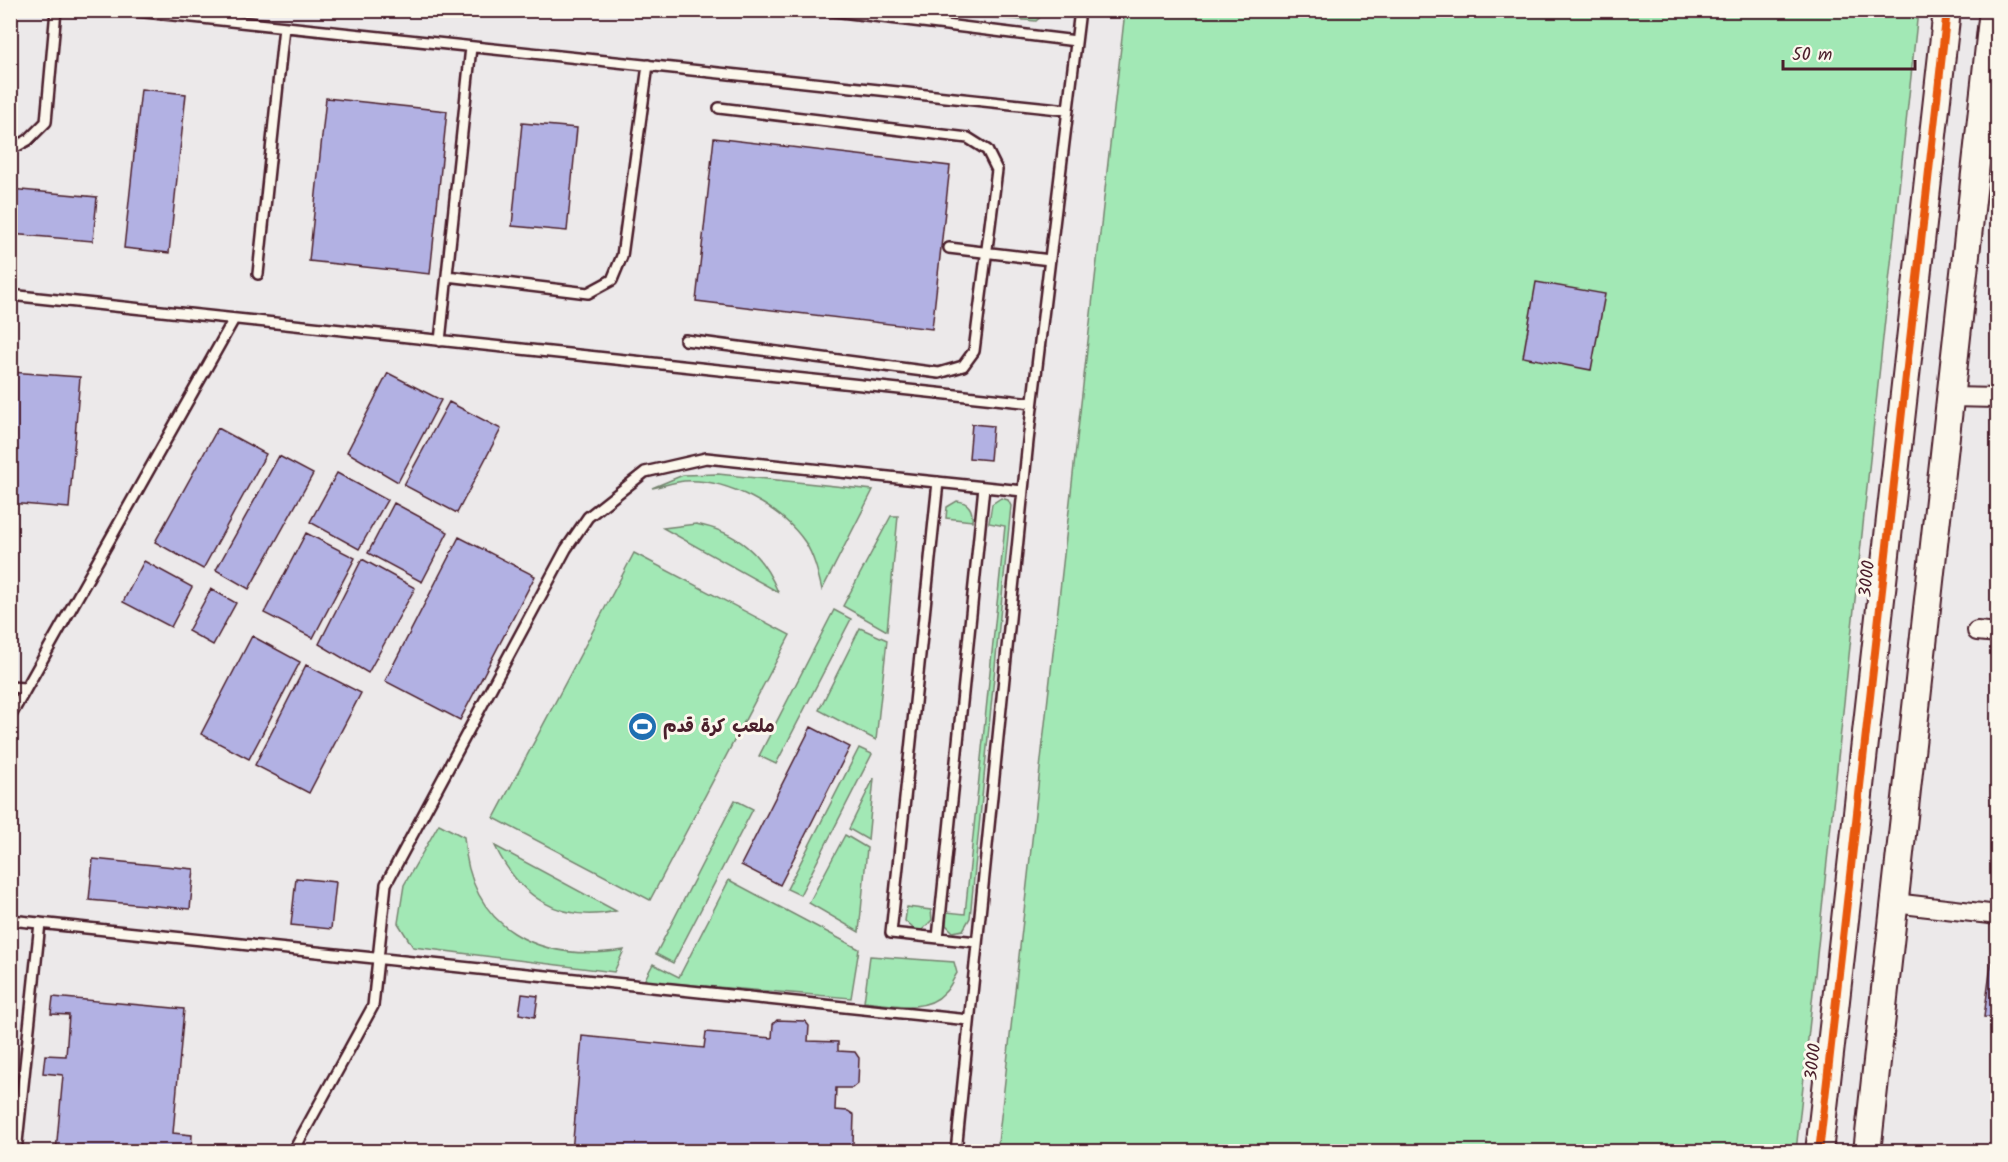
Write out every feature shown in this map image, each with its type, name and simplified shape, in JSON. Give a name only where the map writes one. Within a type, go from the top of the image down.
[{"type":"street","name":"3000","points":[[1819,1152],[1947,10]]},
{"type":"street","points":[[1867,1152],[1993,10]]},
{"type":"street","points":[[1950,397],[1998,398]]},
{"type":"street","points":[[1977,631],[1998,633]]},
{"type":"street","points":[[1894,903],[1998,915]]},
{"type":"lane","points":[[10,150],[28,140],[46,122],[56,10]]},
{"type":"lane","points":[[126,10],[1068,110]]},
{"type":"lane","points":[[825,10],[893,15],[1076,41]]},
{"type":"lane","points":[[956,1152],[1032,403],[1080,10]]},
{"type":"lane","points":[[258,274],[284,27]]},
{"type":"lane","points":[[441,341],[471,46]]},
{"type":"lane","points":[[447,276],[588,293],[612,280],[622,256],[648,65]]},
{"type":"lane","points":[[685,339],[939,374],[963,366],[974,351],[997,170],[987,150],[968,138],[719,108]]},
{"type":"lane","points":[[949,248],[1050,260]]},
{"type":"lane","points":[[10,295],[1032,403]]},
{"type":"lane","points":[[10,717],[234,319]]},
{"type":"lane","points":[[293,1152],[374,1006],[386,884],[566,549],[588,517],[645,472],[706,458],[1023,491]]},
{"type":"lane","points":[[938,482],[891,933],[977,942]]},
{"type":"lane","points":[[938,938],[984,487]]},
{"type":"lane","points":[[10,687],[25,688]]},
{"type":"lane","points":[[10,920],[969,1020]]},
{"type":"lane","points":[[16,1152],[40,923]]},
{"type":"green space","points":[[966,11],[1047,11],[1036,21],[974,16]]},
{"type":"green space","points":[[1125,11],[1918,11],[1796,1151],[997,1152]]},
{"type":"green space","points":[[718,474],[873,490],[822,590],[813,559],[805,542],[782,517],[751,497],[717,484],[700,481],[684,481],[652,488],[683,475]]},
{"type":"green space","points":[[1001,498],[1008,500],[1011,506],[970,918],[963,930],[953,932],[946,925],[947,912],[965,914],[1005,526],[989,523],[992,504]]},
{"type":"green space","points":[[957,501],[969,507],[972,521],[946,518],[947,507]]},
{"type":"green space","points":[[891,516],[898,516],[887,631],[843,606]]},
{"type":"green space","points":[[696,524],[724,533],[746,546],[764,566],[778,592],[663,528]]},
{"type":"green space","name":"ملعب كرة قدم","points":[[634,553],[790,635],[650,900],[494,818]]},
{"type":"green space","points":[[834,610],[851,619],[776,764],[759,756]]},
{"type":"green space","points":[[860,628],[887,640],[876,740],[819,710]]},
{"type":"green space","points":[[859,748],[872,754],[800,895],[787,889]]},
{"type":"green space","points":[[874,778],[868,840],[849,829]]},
{"type":"green space","points":[[735,800],[753,809],[673,963],[656,954]]},
{"type":"green space","points":[[439,824],[464,837],[469,869],[480,896],[495,917],[514,933],[538,944],[564,951],[593,953],[624,950],[614,972],[413,947],[398,923],[404,885]]},
{"type":"green space","points":[[845,835],[867,848],[859,932],[809,903]]},
{"type":"green space","points":[[495,846],[616,911],[595,914],[576,913],[543,902],[516,879]]},
{"type":"green space","points":[[729,880],[859,949],[851,998],[644,981],[653,964],[679,977]]},
{"type":"green space","points":[[907,907],[931,910],[932,920],[922,930],[915,930],[905,921]]},
{"type":"green space","points":[[870,956],[954,962],[957,973],[946,991],[927,1004],[895,1006],[864,1002]]},
{"type":"building","points":[[141,89],[186,94],[169,253],[124,248]]},
{"type":"building","points":[[326,98],[447,111],[430,274],[309,261]]},
{"type":"building","points":[[522,123],[577,128],[567,231],[512,226]]},
{"type":"building","points":[[714,138],[950,166],[932,329],[696,301]]},
{"type":"building","points":[[10,189],[97,197],[93,241],[10,234]]},
{"type":"building","points":[[1536,282],[1605,294],[1591,370],[1523,357]]},
{"type":"building","points":[[10,372],[80,377],[69,508],[10,503]]},
{"type":"building","points":[[388,373],[441,400],[398,482],[347,452]]},
{"type":"building","points":[[449,402],[501,429],[457,513],[404,485]]},
{"type":"building","points":[[972,424],[993,426],[990,460],[969,458]]},
{"type":"building","points":[[218,428],[266,454],[203,569],[155,542]]},
{"type":"building","points":[[279,456],[313,474],[249,589],[216,570]]},
{"type":"building","points":[[337,473],[387,500],[359,549],[310,522]]},
{"type":"building","points":[[394,503],[448,532],[422,582],[368,553]]},
{"type":"building","points":[[306,533],[355,558],[313,638],[264,613]]},
{"type":"building","points":[[459,537],[535,576],[460,720],[385,681]]},
{"type":"building","points":[[362,559],[415,588],[368,673],[319,644]]},
{"type":"building","points":[[144,561],[192,587],[171,627],[123,602]]},
{"type":"building","points":[[211,589],[236,603],[213,645],[188,631]]},
{"type":"building","points":[[252,636],[300,662],[249,759],[201,734]]},
{"type":"building","points":[[306,665],[361,693],[309,793],[255,765]]},
{"type":"building","points":[[811,727],[850,747],[780,885],[741,865]]},
{"type":"building","points":[[93,859],[194,869],[190,909],[89,900]]},
{"type":"building","points":[[296,878],[336,882],[331,929],[291,925]]},
{"type":"building","points":[[1992,957],[1998,958],[1998,1018],[1984,1017]]},
{"type":"building","points":[[522,994],[538,996],[535,1017],[519,1014]]},
{"type":"building","points":[[53,997],[184,1009],[173,1133],[192,1135],[191,1152],[56,1152],[63,1075],[43,1073],[45,1055],[66,1056],[69,1015],[51,1014]]},
{"type":"building","points":[[777,1020],[805,1021],[809,1026],[808,1041],[838,1042],[838,1051],[855,1052],[859,1058],[858,1083],[852,1088],[836,1088],[835,1110],[848,1111],[854,1115],[853,1144],[848,1148],[830,1147],[830,1152],[572,1152],[582,1036],[704,1048],[706,1032],[772,1038],[773,1024]]},
{"type":"cycle path","points":[[1819,1152],[1947,10]]},
{"type":"place","name":"ملعب كرة قدم","points":[[642,727]]}]
